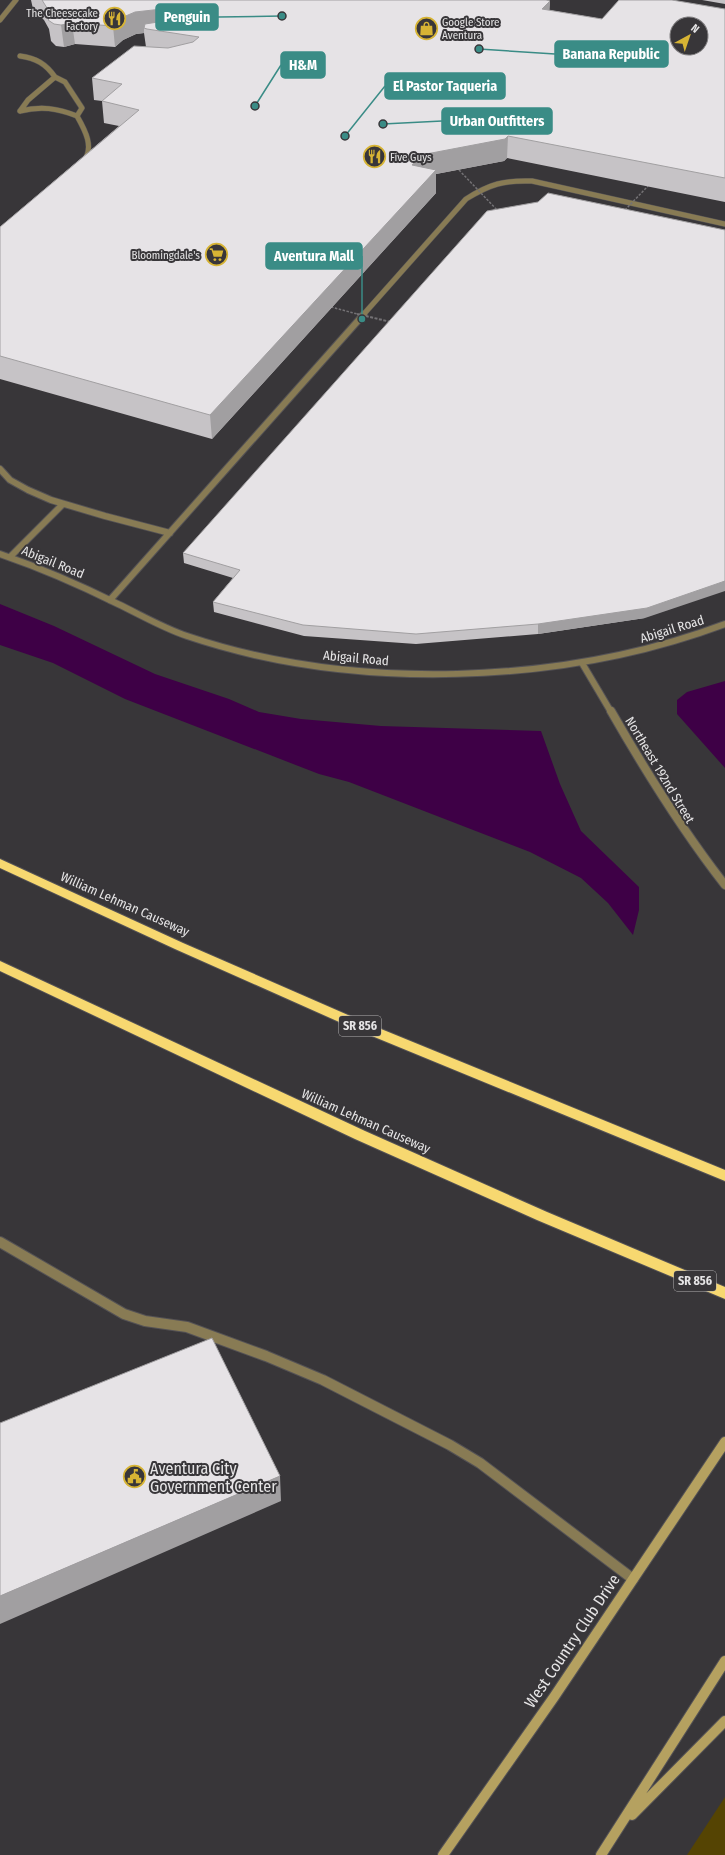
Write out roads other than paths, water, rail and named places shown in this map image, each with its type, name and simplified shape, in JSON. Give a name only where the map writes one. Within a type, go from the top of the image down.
[{"type":"highway","name":"William Lehman Causeway","points":[[0,863],[158,937],[365,1028],[725,1176]]},
{"type":"highway","name":"William Lehman Causeway","points":[[0,966],[321,1117],[664,1268],[725,1293]]},
{"type":"street","points":[[0,20],[16,0]]},
{"type":"street","points":[[20,56],[32,58],[44,63],[55,78],[65,82],[82,108],[77,116]]},
{"type":"street","points":[[55,78],[28,100],[20,111],[35,107],[45,107],[58,109],[77,116],[86,132],[88,150],[85,160],[81,164]]},
{"type":"street","points":[[110,600],[466,199],[486,186],[510,180],[532,182],[725,224]]},
{"type":"street","points":[[0,469],[9,480],[20,487],[64,504],[170,534]]},
{"type":"street","points":[[10,557],[64,504]]},
{"type":"street","name":"Abigail Road","points":[[0,554],[84,587],[138,615],[193,638],[244,652],[314,666],[386,673],[423,674],[503,671],[547,668],[582,663],[655,648],[725,624]]},
{"type":"street","name":"Northeast 192nd Street","points":[[582,663],[640,763],[687,837],[725,885]]},
{"type":"street","points":[[0,1242],[124,1314],[145,1321],[187,1327],[266,1356],[323,1380],[450,1445],[480,1463],[633,1580]]},
{"type":"street","name":"West Country Club Drive","points":[[443,1855],[554,1697],[725,1442]]},
{"type":"street","points":[[601,1855],[725,1661]]},
{"type":"street","points":[[620,1827],[725,1721]]},
{"type":"place","name":"Penguin","points":[[282,16]]},
{"type":"place","name":"The Cheesecake Factory","points":[[114,19]]},
{"type":"place","name":"Google Store Aventura","points":[[426,28]]},
{"type":"place","name":"Banana Republic","points":[[479,49]]},
{"type":"place","name":"H&M","points":[[255,106]]},
{"type":"place","name":"Urban Outfitters","points":[[383,124]]},
{"type":"place","name":"El Pastor Taqueria","points":[[345,136]]},
{"type":"place","name":"Five Guys","points":[[375,157]]},
{"type":"place","name":"Bloomingdale's","points":[[216,255]]},
{"type":"place","name":"Aventura Mall","points":[[362,319]]},
{"type":"place","name":"Aventura City Government Center","points":[[135,1477]]}]
